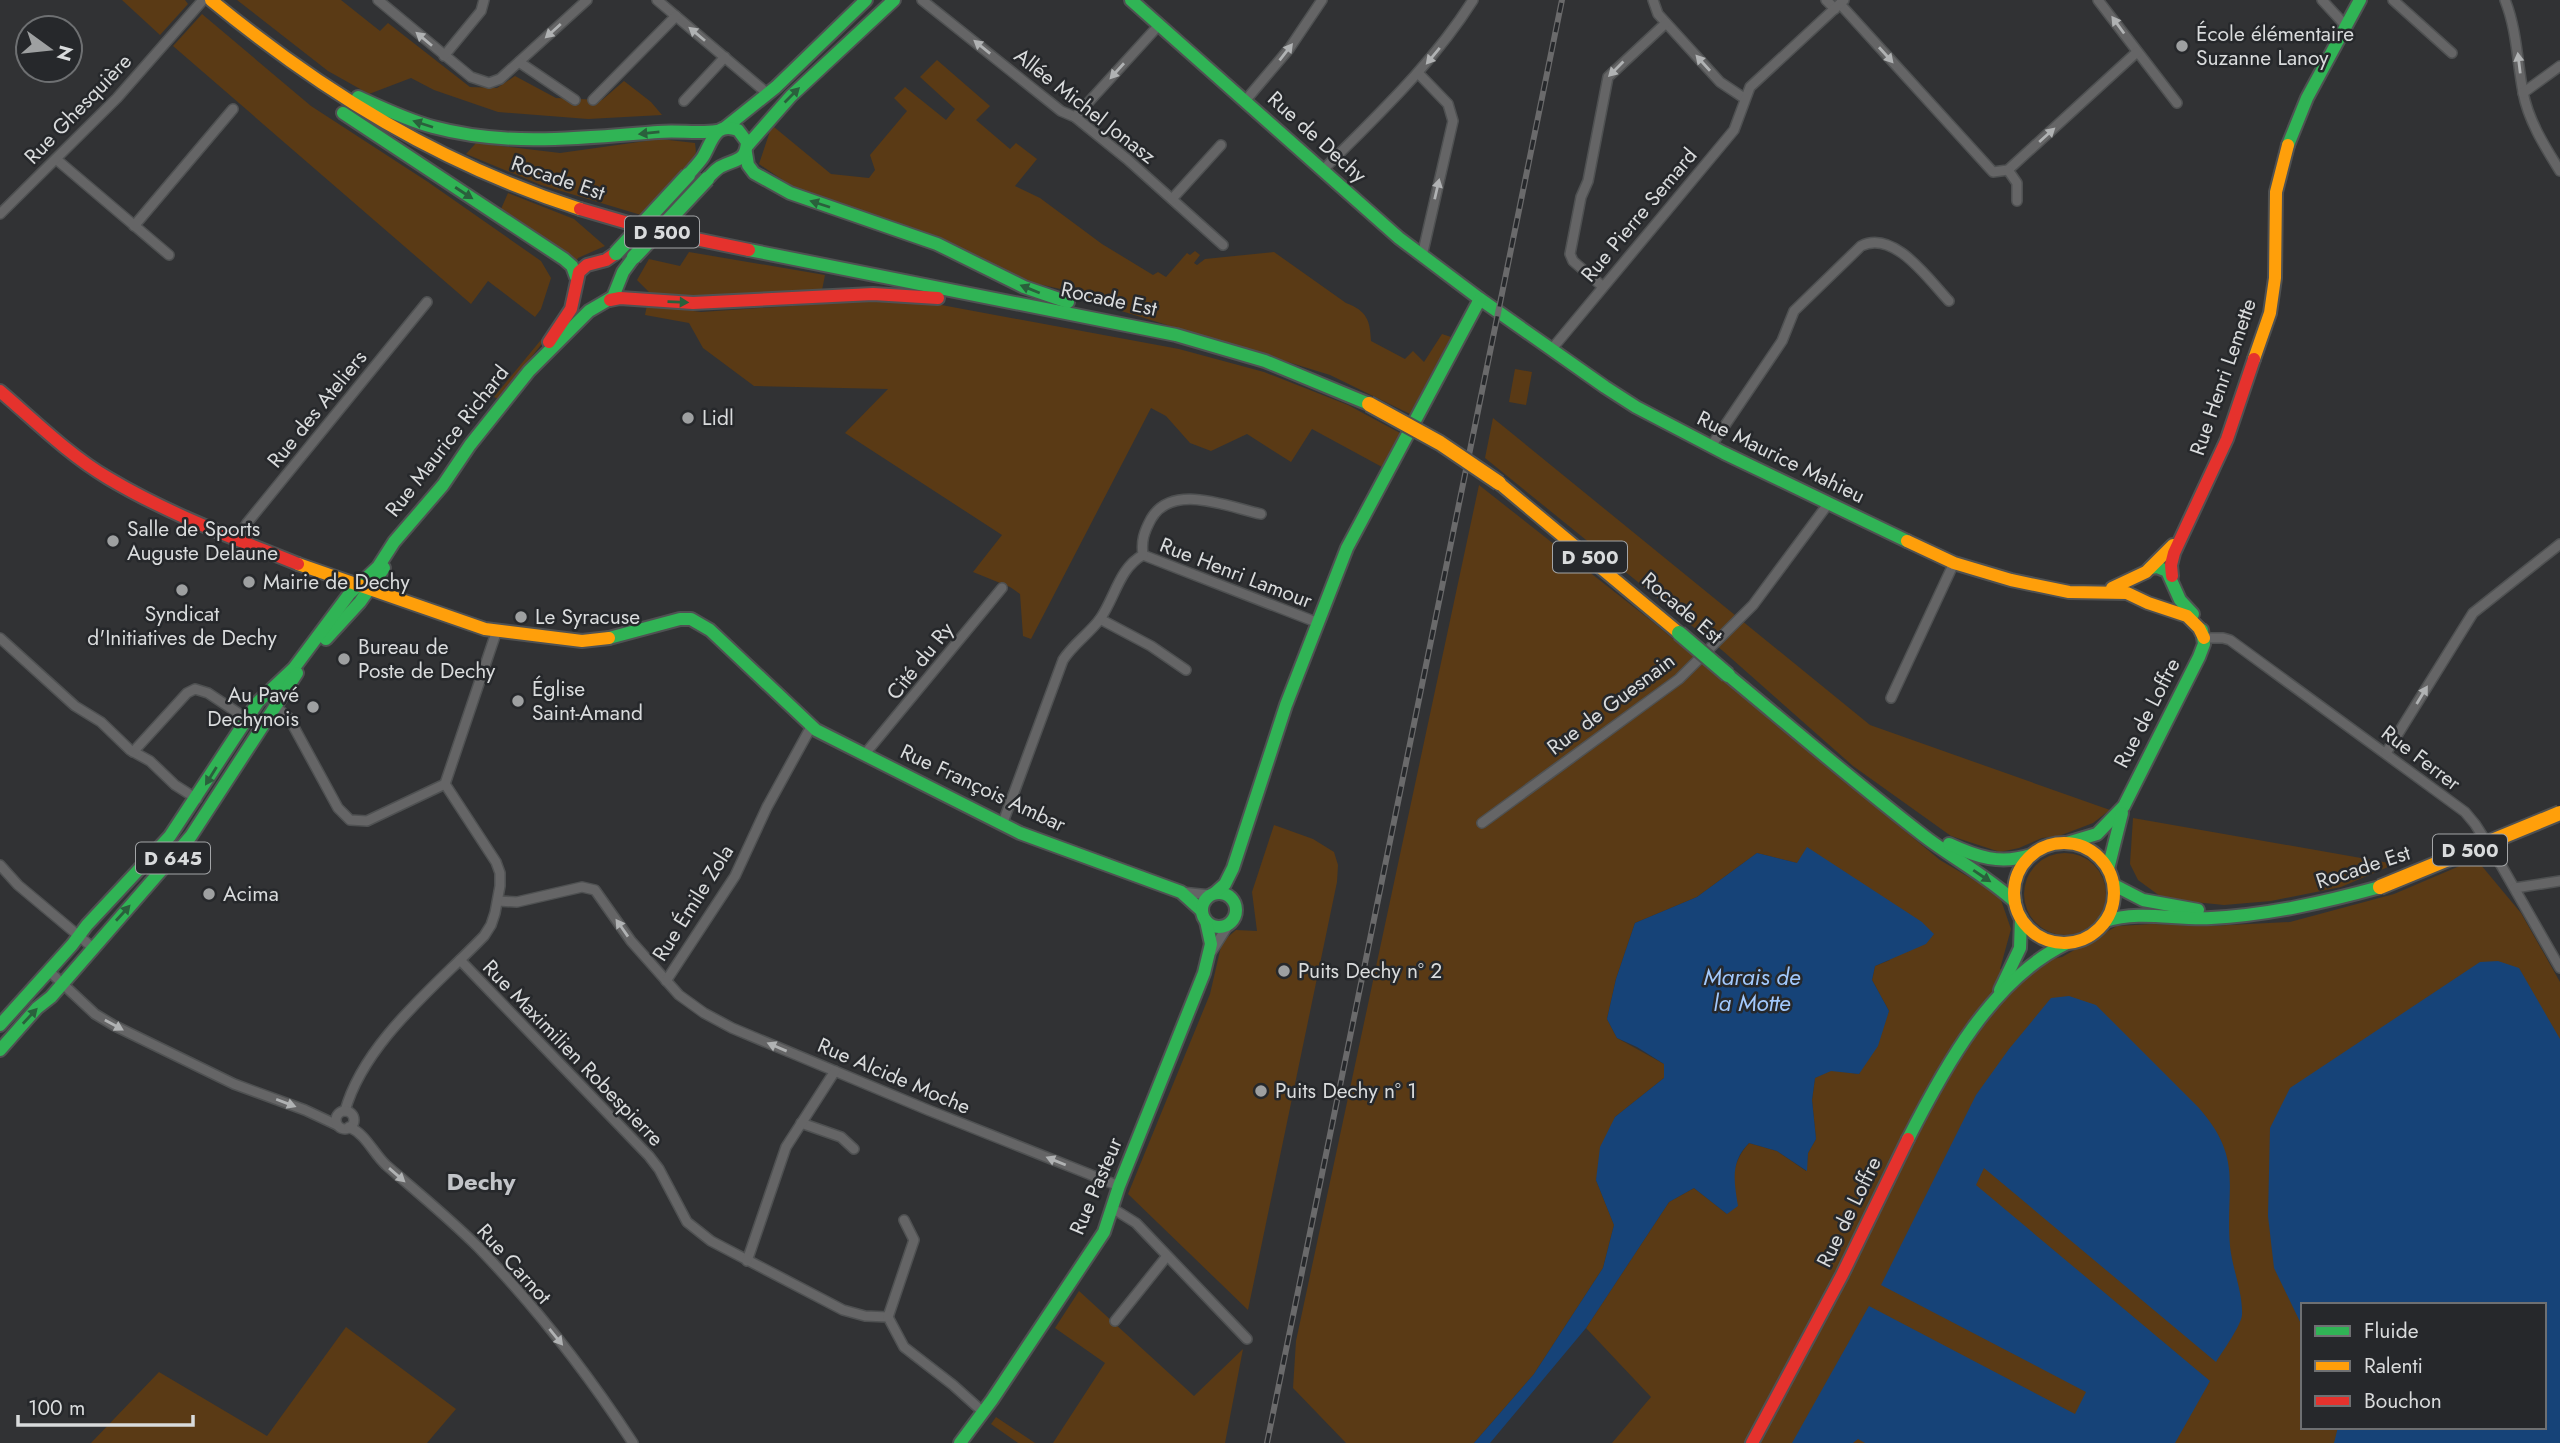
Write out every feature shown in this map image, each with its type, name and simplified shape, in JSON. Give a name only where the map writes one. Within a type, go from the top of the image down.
[{"type":"main road","name":"Rocade Est","points":[[211,0],[272,50],[341,100],[394,130],[482,173],[574,207],[674,235],[1140,327],[1245,354],[1369,404],[1440,443],[1499,483],[1908,824]]},
{"type":"main road","points":[[536,362],[569,313],[576,283],[585,266],[603,261],[616,253],[688,175],[721,129],[768,94],[866,0]]},
{"type":"main road","points":[[536,362],[589,311],[615,294],[623,272],[634,257],[707,179],[720,167],[738,162],[791,96],[894,0]]},
{"type":"main road","name":"Rue de Dechy","points":[[1131,0],[1322,171],[1422,256],[1480,299]]},
{"type":"main road","name":"Rue Henri Lemette","points":[[2173,580],[2171,561],[2227,439],[2270,313],[2276,269],[2276,192],[2287,146],[2307,98],[2360,0]]},
{"type":"main road","points":[[272,50],[381,108],[419,123],[464,135],[498,140],[538,141],[665,131],[695,134],[721,129],[739,130],[745,138],[748,165],[754,173],[790,193],[937,244],[1024,287],[1104,312],[1140,327]]},
{"type":"main road","points":[[272,50],[320,96],[567,261],[572,266],[584,301],[605,302],[620,298],[693,303],[873,293],[979,303],[1023,303]]},
{"type":"main road","points":[[1233,868],[1231,898],[1236,913],[1229,923],[1217,927],[1204,916],[1205,901],[1225,884],[1233,868],[1286,705],[1317,622],[1357,527],[1480,299]]},
{"type":"main road","name":"Rue Maurice Mahieu","points":[[1480,299],[1636,407],[1954,564],[2069,592],[2124,593],[2149,602]]},
{"type":"main road","name":"Rue Maurice Richard","points":[[292,675],[367,584],[398,537],[447,480],[470,445],[536,362]]},
{"type":"main road","points":[[0,391],[55,440],[106,477],[160,506],[298,563],[337,570],[473,626],[497,630]]},
{"type":"main road","name":"Rue Henri Lemette","points":[[2144,572],[2167,552],[2184,528]]},
{"type":"main road","points":[[2162,568],[2173,580],[2180,600],[2199,622],[2204,638],[2197,625],[2184,615],[2149,602],[2137,591],[2144,572],[2162,568]]},
{"type":"main road","name":"Rue Maurice Mahieu","points":[[2091,592],[2123,585],[2144,572]]},
{"type":"main road","points":[[2149,602],[2161,604],[2170,598],[2173,580]]},
{"type":"main road","name":"Rue François Ambar","points":[[497,630],[553,639],[590,641],[680,619],[691,619],[710,630],[811,727],[1002,825],[1181,892],[1204,916]]},
{"type":"main road","name":"Rue de Loffre","points":[[2108,869],[2124,806],[2199,657],[2204,638]]},
{"type":"main road","name":"D 645","points":[[0,1050],[37,1008],[51,997],[191,836],[292,675]]},
{"type":"main road","name":"D 645","points":[[0,1025],[170,836],[197,799],[261,698],[292,675]]},
{"type":"main road","name":"Rue de Loffre","points":[[2067,843],[2097,834],[2124,806]]},
{"type":"main road","name":"Rocade Est","points":[[2251,913],[2320,903],[2380,887],[2560,813]]},
{"type":"main road","name":"D 500","points":[[1908,824],[1990,861],[2006,862],[2032,855]]},
{"type":"main road","name":"D 500","points":[[1908,824],[2000,888],[2015,902]]},
{"type":"main road","points":[[2067,843],[2091,851],[2108,869],[2113,885],[2113,901],[2105,921],[2090,936],[2067,943],[2052,942],[2038,936],[2021,918],[2015,902],[2017,877],[2021,867],[2032,855],[2045,847],[2067,843]]},
{"type":"main road","name":"D 500","points":[[2113,885],[2134,897],[2159,905],[2251,913]]},
{"type":"main road","points":[[1212,894],[1223,893],[1231,898]]},
{"type":"main road","name":"D 500","points":[[2105,921],[2124,916],[2204,919],[2251,913]]},
{"type":"main road","name":"Rue Pasteur","points":[[960,1443],[1100,1239],[1209,959],[1211,939],[1204,916]]},
{"type":"main road","name":"Rue de Loffre","points":[[1991,1005],[2019,953],[2021,918]]},
{"type":"main road","name":"Rue de Loffre","points":[[1752,1443],[1851,1258],[1934,1087],[1957,1048],[1991,1005],[2032,962],[2067,943]]},
{"type":"street","name":"Rue Ghesquière","points":[[0,214],[117,98],[203,0]]},
{"type":"street","points":[[378,0],[475,80],[489,83],[500,79],[587,0]]},
{"type":"street","points":[[444,56],[481,11],[484,0]]},
{"type":"street","points":[[657,0],[768,94]]},
{"type":"street","name":"Allée Michel Jonasz","points":[[922,0],[1061,111],[1075,117],[1223,245]]},
{"type":"street","points":[[1245,101],[1289,49],[1322,0]]},
{"type":"street","points":[[1322,171],[1418,74],[1445,42],[1473,0]]},
{"type":"street","points":[[1653,0],[1654,8],[1666,23],[1720,82],[1744,98],[1754,82],[1840,4]]},
{"type":"street","points":[[1826,0],[1840,4],[1993,172],[2008,170],[2137,52]]},
{"type":"street","points":[[2098,0],[2178,103]]},
{"type":"street","points":[[2322,0],[2345,25]]},
{"type":"street","points":[[2393,0],[2452,53]]},
{"type":"street","points":[[2505,0],[2514,29],[2523,93],[2537,130],[2560,171]]},
{"type":"street","points":[[593,100],[676,16]]},
{"type":"street","points":[[1602,286],[1573,261],[1570,254],[1581,197],[1588,181],[1608,77],[1666,23]]},
{"type":"street","points":[[1075,117],[1159,25]]},
{"type":"street","points":[[684,101],[725,57]]},
{"type":"street","points":[[519,62],[575,100]]},
{"type":"street","points":[[2523,93],[2560,66]]},
{"type":"street","points":[[1418,74],[1448,104],[1453,121],[1422,256]]},
{"type":"street","name":"Rue Pierre Semard","points":[[1551,350],[1734,130],[1740,118],[1744,98]]},
{"type":"street","points":[[134,226],[233,109]]},
{"type":"street","points":[[1172,199],[1221,145]]},
{"type":"street","points":[[56,159],[169,256]]},
{"type":"street","points":[[2008,170],[2017,183],[2017,201]]},
{"type":"street","points":[[1712,446],[1782,341],[1794,311],[1861,246],[1874,242],[1897,247],[1949,301]]},
{"type":"street","name":"Rue des Ateliers","points":[[237,540],[247,523],[427,302]]},
{"type":"street","points":[[1002,825],[1063,660],[1100,619],[1128,566],[1143,555],[1142,541],[1145,530],[1158,508],[1170,501],[1186,498],[1261,514]]},
{"type":"street","name":"Rue de Guesnain","points":[[1482,823],[1679,679],[1753,605],[1828,504]]},
{"type":"street","points":[[2386,753],[2473,612],[2560,544]]},
{"type":"street","name":"Rue Henri Lamour","points":[[1143,555],[1317,622]]},
{"type":"street","points":[[1891,698],[1954,564]]},
{"type":"street","name":"Cité du Ry","points":[[864,755],[1002,588]]},
{"type":"street","points":[[1100,619],[1151,646],[1186,670]]},
{"type":"street","points":[[275,706],[289,718],[338,808],[350,820],[367,821],[445,784],[497,630]]},
{"type":"street","points":[[0,638],[70,702],[101,723],[133,752],[150,761],[176,785],[197,799]]},
{"type":"street","name":"Rue Ferrer","points":[[2204,638],[2230,640],[2470,817],[2515,888],[2560,968]]},
{"type":"street","points":[[133,752],[187,693],[195,689],[208,693],[247,719]]},
{"type":"street","name":"Rue Émile Zola","points":[[498,901],[517,902],[590,887],[598,893],[631,941],[666,981],[735,876],[767,807],[811,727]]},
{"type":"street","points":[[337,1125],[338,1114],[345,1111],[354,1085],[394,1029],[489,930],[498,901],[501,879],[499,867],[445,784]]},
{"type":"street","points":[[0,865],[18,885],[92,947]]},
{"type":"street","points":[[2515,888],[2560,881]]},
{"type":"street","name":"Rue François Ambar","points":[[1181,892],[1212,894]]},
{"type":"street","name":"Rue Pasteur","points":[[1209,959],[1217,940],[1229,923]]},
{"type":"street","name":"Rue Maximilien Robespierre","points":[[460,960],[649,1156],[659,1169],[687,1222],[711,1241],[848,1312],[864,1317],[888,1317]]},
{"type":"street","points":[[48,971],[95,1014],[234,1084],[305,1110],[343,1129],[349,1127],[353,1118],[345,1111]]},
{"type":"street","name":"Rue Alcide Moche","points":[[666,981],[683,999],[713,1018],[835,1071],[1119,1186]]},
{"type":"street","points":[[747,1261],[786,1147],[835,1071]]},
{"type":"street","points":[[801,1123],[836,1134],[854,1149]]},
{"type":"street","name":"Rue Carnot","points":[[349,1127],[360,1134],[380,1159],[471,1240],[495,1266],[575,1359],[633,1443]]},
{"type":"street","points":[[1112,1208],[1136,1223],[1248,1339]]},
{"type":"street","points":[[904,1220],[914,1240],[888,1317],[904,1347],[945,1378],[983,1412]]},
{"type":"street","points":[[1115,1321],[1167,1256]]},
{"type":"shaded area","points":[[122,0],[185,0],[188,4],[160,35]]},
{"type":"shaded area","points":[[237,0],[341,0],[380,31],[388,23],[470,87],[497,88],[515,76],[556,98],[602,100],[624,81],[651,102],[662,115],[588,119],[498,112],[434,90],[411,78],[369,94],[328,71]]},
{"type":"shaded area","points":[[202,14],[311,106],[428,182],[541,261],[551,278],[541,309],[535,317],[488,281],[471,304],[173,46]]},
{"type":"shaded area","points":[[937,60],[990,106],[976,120],[1010,149],[1016,143],[1037,159],[1015,186],[1040,198],[1102,244],[1153,275],[1158,272],[1166,277],[1187,253],[1190,255],[1195,251],[1200,255],[1194,263],[1197,265],[1205,259],[1274,252],[1346,303],[1359,309],[1370,327],[1371,341],[1405,359],[1413,351],[1424,362],[1442,334],[1451,337],[1410,414],[1330,375],[1118,310],[1074,292],[1029,282],[793,187],[759,164],[770,131],[774,127],[831,174],[869,178],[875,170],[870,155],[907,111],[894,98],[905,87],[946,120],[955,109],[920,77]]},
{"type":"shaded area","points":[[660,139],[695,143],[696,152],[694,159],[641,215],[541,185],[466,154],[476,143],[560,153]]},
{"type":"shaded area","points":[[508,193],[574,219],[605,246],[578,258],[576,262],[501,209]]},
{"type":"shaded area","points":[[689,252],[825,275],[822,290],[702,298],[650,293],[637,280],[649,259],[680,266]]},
{"type":"shaded area","points":[[882,300],[936,304],[1179,349],[1264,372],[1348,405],[1400,433],[1382,467],[1312,429],[1291,462],[1247,434],[1211,451],[1190,443],[1166,416],[1151,408],[1031,639],[1023,636],[1020,594],[1010,587],[973,572],[1002,535],[845,433],[888,389],[754,386],[703,348],[689,323],[645,315],[647,305],[701,312]]},
{"type":"shaded area","points":[[554,324],[556,326],[498,399],[494,397]]},
{"type":"shaded area","points":[[1515,369],[1532,372],[1526,405],[1509,402]]},
{"type":"shaded area","points":[[1493,418],[1870,725],[2110,810],[2093,823],[2059,836],[2042,838],[2019,848],[2000,852],[1951,836],[1853,766],[1723,651],[1485,458]]},
{"type":"shaded area","points":[[1479,485],[1654,623],[1940,860],[1989,889],[2001,900],[2011,929],[2000,969],[2062,957],[2117,926],[2210,926],[2290,922],[2394,894],[2476,859],[2521,913],[2560,982],[2560,1443],[1612,1443],[1651,1397],[1586,1328],[1669,1202],[1694,1188],[1727,1214],[1735,1167],[1749,1143],[1777,1151],[1806,1171],[1808,1153],[1816,1139],[1812,1100],[1815,1078],[1831,1070],[1859,1074],[1889,1011],[1872,980],[1875,966],[1890,960],[1797,863],[1757,853],[1697,897],[1635,923],[1616,979],[1607,1019],[1617,1038],[1664,1064],[1664,1078],[1615,1117],[1596,1180],[1614,1225],[1603,1268],[1534,1374],[1474,1443],[1346,1443],[1293,1388],[1296,1341]]},
{"type":"shaded area","points":[[2133,818],[2395,864],[2341,887],[2271,901],[2224,905],[2164,899],[2138,880],[2130,864]]},
{"type":"shaded area","points":[[1274,825],[1313,839],[1334,852],[1338,865],[1337,882],[1248,1310],[1128,1194],[1210,994],[1222,942],[1236,930],[1257,931],[1252,892]]},
{"type":"shaded area","points":[[2065,853],[2081,856],[2094,865],[2103,878],[2106,894],[2103,910],[2094,923],[2081,932],[2065,935],[2049,932],[2036,923],[2027,910],[2024,894],[2027,878],[2036,865],[2049,856]]},
{"type":"shaded area","points":[[1079,1291],[1194,1396],[1243,1349],[1225,1443],[1053,1443],[1105,1363],[1055,1328]]},
{"type":"shaded area","points":[[346,1327],[456,1409],[427,1443],[91,1443],[159,1372],[267,1436]]},
{"type":"shaded area","points":[[996,1417],[1035,1443],[1018,1443],[991,1424]]},
{"type":"water","name":"Marais de la Motte","points":[[1807,847],[1922,922],[1934,934],[1926,944],[1875,966],[1872,980],[1889,1011],[1878,1046],[1859,1074],[1831,1071],[1815,1078],[1812,1100],[1816,1139],[1808,1153],[1807,1171],[1777,1151],[1749,1143],[1736,1165],[1738,1206],[1727,1214],[1694,1188],[1669,1202],[1586,1328],[1490,1443],[1474,1443],[1534,1374],[1603,1268],[1614,1225],[1596,1180],[1600,1147],[1615,1117],[1664,1078],[1664,1064],[1617,1038],[1607,1019],[1616,979],[1635,923],[1697,897],[1757,853],[1797,863]]},
{"type":"water","points":[[2498,961],[2519,968],[2560,1039],[2560,1443],[2334,1443],[2338,1429],[2546,1429],[2546,1303],[2301,1303],[2301,1324],[2274,1268],[2268,1216],[2270,1128],[2290,1088],[2480,962]]},
{"type":"water","points":[[2069,996],[2096,1005],[2199,1108],[2222,1143],[2230,1174],[2230,1246],[2242,1315],[2235,1332],[2216,1362],[1984,1168],[1976,1185],[2210,1381],[2175,1443],[1865,1443],[1858,1439],[1853,1443],[1792,1443],[1869,1306],[2075,1414],[2086,1392],[1881,1285],[1976,1095],[2051,998]]},
{"type":"railway","points":[[1267,1443],[1562,0]]},
{"type":"traffic: fast","points":[[726,127],[776,87],[866,0]]},
{"type":"traffic: fast","points":[[747,146],[791,96],[894,0]]},
{"type":"traffic: fast","points":[[1131,0],[1399,238],[1605,387],[1636,407],[1724,453],[1907,541]]},
{"type":"traffic: fast","points":[[2288,145],[2307,98],[2360,0]]},
{"type":"traffic: fast","points":[[358,97],[423,124],[489,137],[545,139],[717,131]]},
{"type":"traffic: fast","points":[[343,113],[564,259],[572,266],[576,277]]},
{"type":"traffic: fast","points":[[688,175],[703,157],[715,134],[724,128],[738,130],[747,142],[742,157],[718,168],[707,179]]},
{"type":"traffic: fast","points":[[746,153],[748,165],[754,173],[790,193],[937,244],[1024,287],[1068,302]]},
{"type":"traffic: fast","points":[[616,253],[688,175]]},
{"type":"traffic: fast","points":[[634,257],[707,179]]},
{"type":"traffic: fast","points":[[749,250],[1176,335],[1265,361],[1369,404]]},
{"type":"traffic: fast","points":[[0,1025],[87,925],[170,836],[258,702],[294,668],[350,593],[378,567],[394,542],[443,485],[470,445],[529,371],[589,311],[613,297],[623,272],[634,257]]},
{"type":"traffic: fast","points":[[1215,893],[1225,884],[1233,868],[1286,705],[1347,548],[1480,299]]},
{"type":"traffic: fast","points":[[2150,568],[2157,567],[2167,571],[2180,600],[2193,614]]},
{"type":"traffic: fast","points":[[326,639],[360,602],[384,568]]},
{"type":"traffic: fast","points":[[609,638],[680,619],[691,619],[710,630],[816,730],[1020,833],[1181,892],[1202,911]]},
{"type":"traffic: fast","points":[[2067,843],[2097,834],[2124,806],[2199,657],[2204,644],[2202,630]]},
{"type":"traffic: fast","points":[[1679,633],[1728,675]]},
{"type":"traffic: fast","points":[[0,1050],[37,1008],[51,997],[191,836],[297,673]]},
{"type":"traffic: fast","points":[[1728,675],[1899,816],[2015,902]]},
{"type":"traffic: fast","points":[[2108,869],[2122,813]]},
{"type":"traffic: fast","points":[[1949,844],[1989,858],[2009,859],[2031,855]]},
{"type":"traffic: fast","points":[[2114,885],[2143,900],[2198,910]]},
{"type":"traffic: fast","points":[[2105,921],[2131,916],[2198,918],[2254,914],[2318,903],[2380,887]]},
{"type":"traffic: fast","points":[[1219,893],[1231,898],[1236,910],[1231,922],[1219,927],[1207,922],[1202,910],[1207,898],[1219,893]]},
{"type":"traffic: fast","points":[[2000,990],[2020,948],[2021,918]]},
{"type":"traffic: fast","points":[[960,1443],[992,1400],[1104,1232],[1119,1186],[1204,973],[1211,944],[1206,921]]},
{"type":"traffic: fast","points":[[1908,1139],[1954,1055],[1993,1002],[2040,959],[2067,943]]},
{"type":"traffic: slow","points":[[211,0],[297,66],[385,122],[479,170],[580,209]]},
{"type":"traffic: slow","points":[[2254,359],[2270,313],[2275,278],[2276,192],[2288,145]]},
{"type":"traffic: slow","points":[[1369,404],[1440,443],[1499,483]]},
{"type":"traffic: slow","points":[[1499,483],[1679,633]]},
{"type":"traffic: slow","points":[[1907,541],[1954,563],[2011,580],[2069,592],[2127,593],[2187,616],[2199,628],[2204,638]]},
{"type":"traffic: slow","points":[[2112,588],[2146,572],[2173,545]]},
{"type":"traffic: slow","points":[[298,564],[485,629],[582,641],[609,638]]},
{"type":"traffic: slow","points":[[2380,887],[2560,813]]},
{"type":"traffic: slow","points":[[2064,843],[2083,847],[2099,858],[2110,874],[2114,893],[2110,912],[2099,928],[2083,939],[2064,943],[2045,939],[2029,928],[2018,912],[2014,893],[2018,874],[2029,858],[2045,847],[2064,843]]},
{"type":"traffic: jam","points":[[580,209],[652,230],[749,250]]},
{"type":"traffic: jam","points":[[549,342],[571,309],[579,272],[587,265],[606,260],[616,253]]},
{"type":"traffic: jam","points":[[610,300],[620,298],[693,303],[873,294],[938,298]]},
{"type":"traffic: jam","points":[[2172,576],[2174,553],[2227,439],[2254,359]]},
{"type":"traffic: jam","points":[[0,391],[66,448],[108,478],[178,514],[298,564]]},
{"type":"traffic: jam","points":[[1752,1443],[1842,1275],[1908,1139]]},
{"type":"place","name":"École élémentaire Suzanne Lanoy","points":[[2182,46]]},
{"type":"place","name":"Lidl","points":[[688,418]]},
{"type":"place","name":"Salle de Sports Auguste Delaune","points":[[113,541]]},
{"type":"place","name":"Mairie de Dechy","points":[[249,582]]},
{"type":"place","name":"Syndicat d'Initiatives de Dechy","points":[[182,590]]},
{"type":"place","name":"Le Syracuse","points":[[521,617]]},
{"type":"place","name":"Bureau de Poste de Dechy","points":[[344,659]]},
{"type":"place","name":"Église Saint-Amand","points":[[518,701]]},
{"type":"place","name":"Au Pavé Dechynois","points":[[313,707]]},
{"type":"place","name":"Acima","points":[[209,894]]},
{"type":"place","name":"Puits Dechy n° 2","points":[[1284,971]]},
{"type":"place","name":"Puits Dechy n° 1","points":[[1261,1091]]},
{"type":"district","name":"Dechy","points":[[481,1181]]}]
